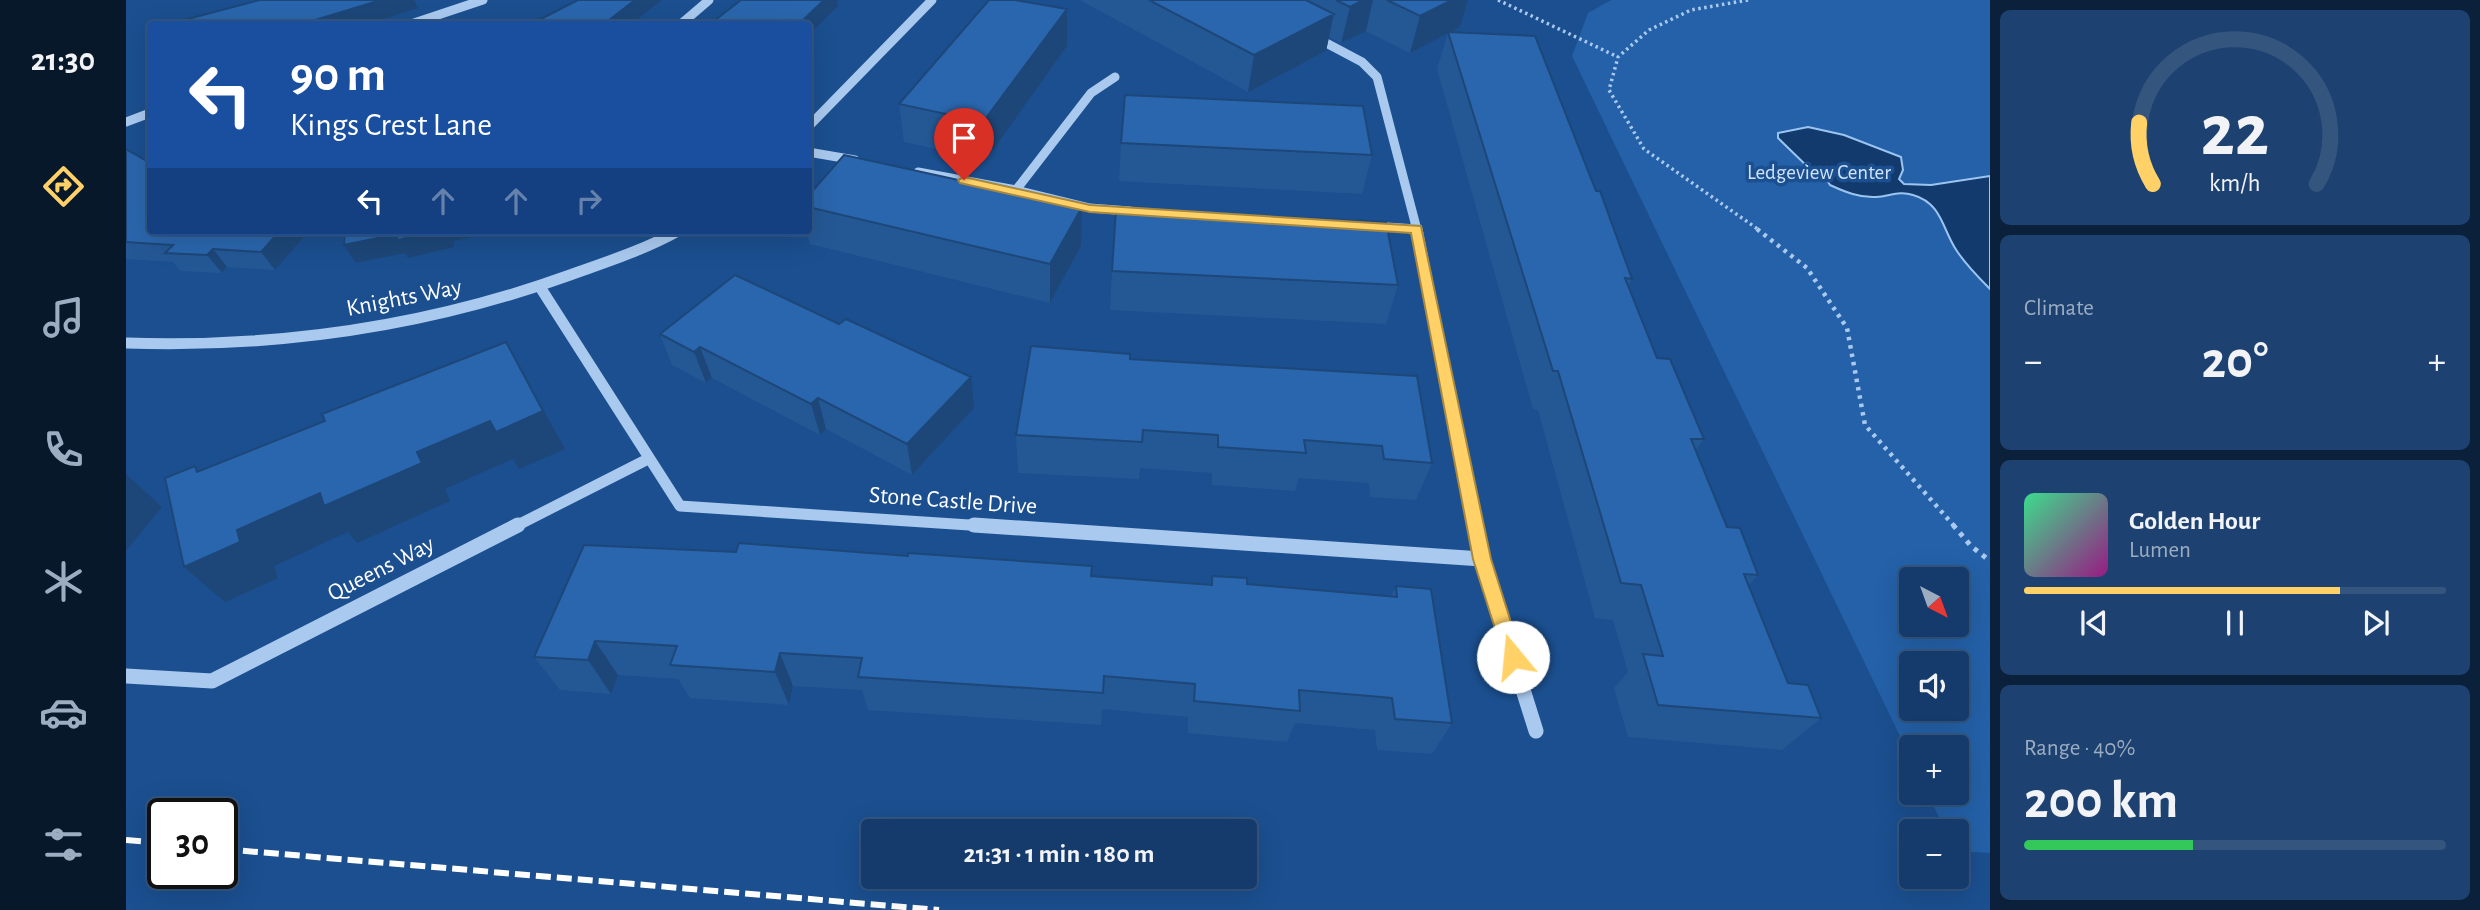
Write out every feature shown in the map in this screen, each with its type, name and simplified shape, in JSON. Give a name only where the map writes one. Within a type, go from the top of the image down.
[{"type":"street","points":[[420,21],[483,0]]},
{"type":"street","points":[[684,21],[709,0]]},
{"type":"street","points":[[812,123],[932,0]]},
{"type":"street","points":[[1303,31],[1362,62],[1377,77],[1417,229],[1482,559],[1536,731]]},
{"type":"street","points":[[1016,190],[1091,93],[1115,78]]},
{"type":"street","points":[[126,122],[147,114]]},
{"type":"street","points":[[812,153],[860,161]]},
{"type":"street","points":[[912,171],[1016,190],[1090,208],[1145,212]]},
{"type":"street","points":[[1362,226],[1417,229]]},
{"type":"street","name":"Knights Way","points":[[126,343],[187,347],[307,336],[435,317],[540,287],[668,235]]},
{"type":"street","name":"Stone Castle Drive","points":[[540,287],[680,506],[1482,559]]},
{"type":"street","name":"Queens Way","points":[[126,676],[212,681],[648,459]]},
{"type":"path","points":[[1498,0],[1618,57]]},
{"type":"path","points":[[1748,0],[1691,10],[1649,30],[1618,57],[1609,90],[1644,149],[1760,230],[1807,268],[1847,328],[1865,425],[1971,546],[1990,561]]},
{"type":"green space","name":"Ledgeview Center","points":[[1611,0],[1990,0],[1990,853],[1969,852],[1969,819],[1940,819],[1933,805],[1969,805],[1969,735],[1899,735],[1572,56],[1588,13]]},
{"type":"shaded area","points":[[1808,127],[1844,135],[1901,157],[1903,170],[1899,179],[1904,184],[1931,185],[1990,176],[1990,289],[1959,254],[1940,217],[1930,204],[1908,194],[1870,197],[1836,188],[1815,174],[1778,138],[1778,133]]},
{"type":"building","points":[[260,0],[381,0],[312,21],[184,20]]},
{"type":"building","points":[[578,0],[635,0],[608,21],[537,21]]},
{"type":"building","points":[[741,0],[824,0],[802,21],[714,21]]},
{"type":"building","points":[[989,0],[1015,0],[1067,9],[983,122],[899,104]]},
{"type":"building","points":[[1149,0],[1306,0],[1334,14],[1254,55]]},
{"type":"building","points":[[1336,0],[1363,0],[1350,7]]},
{"type":"building","points":[[1387,0],[1452,0],[1420,16]]},
{"type":"building","points":[[1448,32],[1535,36],[1596,191],[1600,191],[1632,279],[1625,278],[1657,358],[1670,359],[1704,439],[1691,439],[1727,527],[1740,528],[1758,575],[1744,574],[1788,683],[1808,685],[1821,718],[1658,705],[1643,654],[1663,656],[1641,585],[1621,583],[1558,371],[1553,371]]},
{"type":"building","points":[[1125,95],[1363,106],[1372,155],[1121,143]]},
{"type":"building","points":[[126,149],[147,161],[147,235],[276,235],[261,252],[213,249],[207,255],[165,253],[173,245],[126,242]]},
{"type":"building","points":[[844,155],[1082,207],[1050,264],[812,208],[812,191]]},
{"type":"building","points":[[1116,209],[1386,222],[1398,285],[1112,271]]},
{"type":"building","points":[[345,235],[392,235],[344,245]]},
{"type":"building","points":[[397,235],[419,235],[397,240]]},
{"type":"building","points":[[735,275],[839,324],[846,319],[971,377],[907,444],[818,398],[811,404],[700,347],[694,352],[660,334]]},
{"type":"building","points":[[506,342],[543,411],[496,432],[490,421],[417,452],[422,463],[324,506],[320,493],[237,530],[240,542],[184,567],[165,478],[195,466],[197,472],[325,421],[322,414]]},
{"type":"building","points":[[1031,346],[1130,354],[1130,359],[1417,376],[1432,463],[1384,459],[1382,446],[1304,440],[1306,453],[1218,447],[1218,435],[1143,430],[1142,442],[1016,435]]},
{"type":"building","points":[[739,543],[1092,566],[1091,576],[1212,585],[1212,576],[1247,578],[1247,584],[1397,597],[1396,586],[1431,589],[1452,723],[1395,719],[1392,698],[1299,690],[1300,711],[1194,701],[1195,684],[1104,676],[1103,693],[858,677],[862,658],[780,653],[775,672],[670,665],[677,646],[595,641],[588,660],[534,657],[584,545],[736,552]]},
{"type":"railway","points":[[126,840],[147,842]]},
{"type":"railway","points":[[238,850],[939,910]]},
{"type":"route","points":[[964,180],[1090,208],[1417,229],[1482,559],[1513,657]]}]
